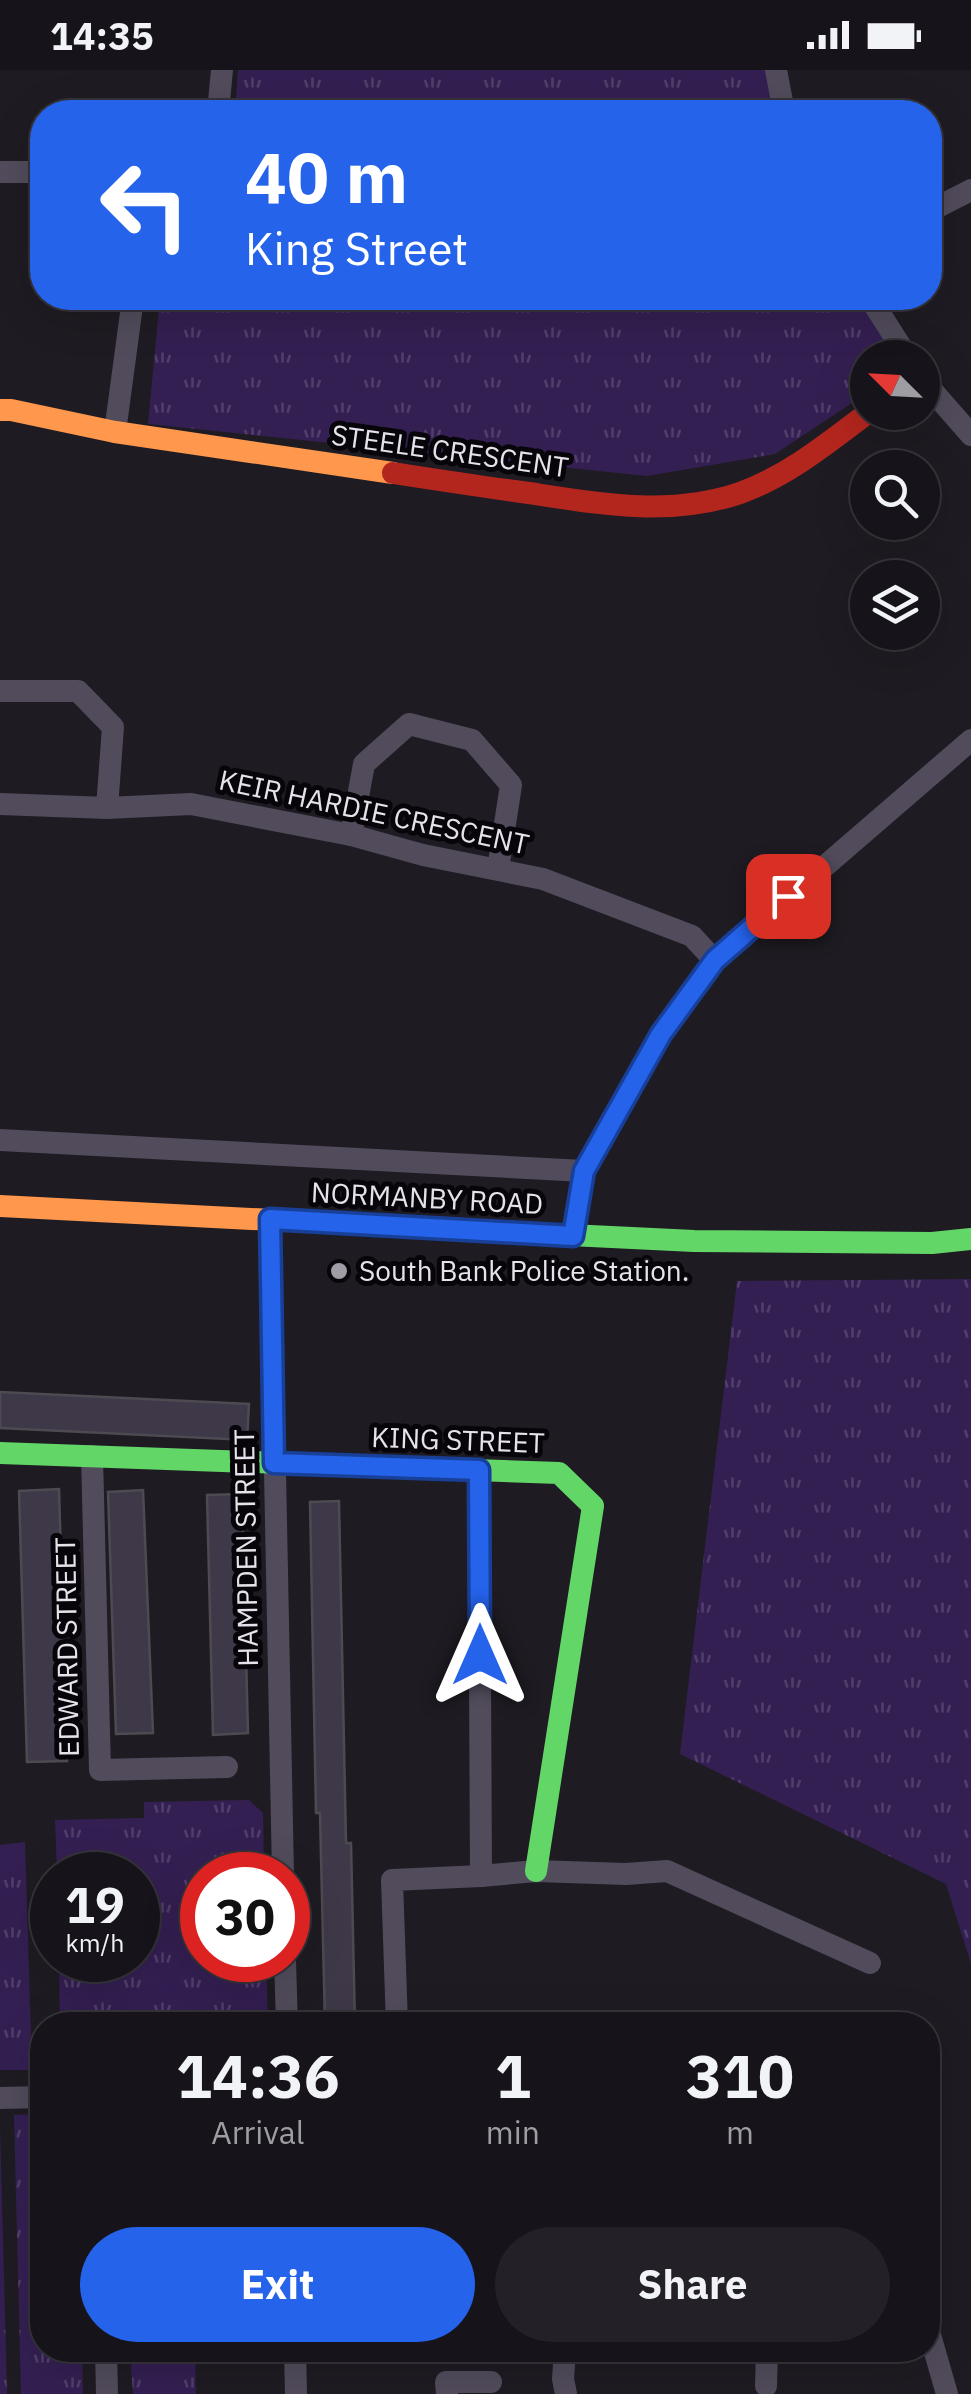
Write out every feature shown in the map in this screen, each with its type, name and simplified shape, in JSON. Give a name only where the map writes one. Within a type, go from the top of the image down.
[{"type":"street","points":[[219,100],[222,70]]},
{"type":"street","points":[[776,70],[782,100]]},
{"type":"street","points":[[0,172],[30,172]]},
{"type":"street","points":[[942,205],[971,190]]},
{"type":"street","points":[[115,432],[131,310]]},
{"type":"street","points":[[878,310],[897,340]]},
{"type":"street","points":[[940,399],[971,434]]},
{"type":"street","name":"STEELE CRESCENT","points":[[0,410],[115,432],[622,507],[693,504],[751,490],[792,470],[850,427]]},
{"type":"street","points":[[0,690],[78,691],[113,727],[108,808]]},
{"type":"street","points":[[351,835],[364,764],[409,724],[472,740],[511,785],[498,869]]},
{"type":"street","points":[[573,1236],[584,1171],[661,1034],[715,960],[971,740]]},
{"type":"street","name":"KEIR HARDIE CRESCENT","points":[[0,804],[108,808],[191,804],[351,835],[424,855],[544,879],[692,936],[715,960]]},
{"type":"street","points":[[0,1140],[584,1171]]},
{"type":"street","name":"NORMANBY ROAD","points":[[0,1206],[694,1241],[932,1243],[971,1239]]},
{"type":"street","name":"HAMPDEN STREET","points":[[270,1219],[282,1852]]},
{"type":"street","name":"KING STREET","points":[[0,1453],[559,1473],[593,1506],[536,1870]]},
{"type":"street","name":"EDWARD STREET","points":[[92,1456],[100,1770],[226,1767]]},
{"type":"street","points":[[479,1470],[481,1876]]},
{"type":"street","points":[[397,2012],[392,1880],[536,1870],[626,1874],[667,1871],[870,1962]]},
{"type":"street","points":[[285,1982],[286,2012]]},
{"type":"street","points":[[0,2098],[30,2097]]},
{"type":"street","points":[[106,2362],[107,2394]]},
{"type":"street","points":[[295,2362],[296,2394]]},
{"type":"street","points":[[565,2362],[566,2394]]},
{"type":"street","points":[[766,2362],[766,2386]]},
{"type":"street","points":[[938,2362],[948,2394]]},
{"type":"street","points":[[446,2394],[446,2382],[491,2382]]},
{"type":"green space","points":[[238,70],[771,70],[776,100],[236,100]]},
{"type":"green space","points":[[159,310],[868,310],[891,340],[850,340],[850,404],[775,454],[647,476],[148,424]]},
{"type":"green space","points":[[971,1279],[971,1964],[946,1884],[680,1754],[737,1281]]},
{"type":"green space","points":[[249,1800],[263,1813],[264,1852],[180,1852],[180,1982],[267,1982],[268,2012],[60,2012],[59,1982],[160,1982],[160,1852],[56,1852],[55,1820],[144,1818],[144,1802]]},
{"type":"green space","points":[[25,1842],[30,2070],[0,2070],[0,1845]]},
{"type":"green space","points":[[30,2114],[30,2362],[82,2362],[83,2394],[21,2394],[14,2115]]},
{"type":"green space","points":[[0,2126],[7,2394],[0,2394]]},
{"type":"green space","points":[[132,2362],[195,2362],[196,2394],[133,2394]]},
{"type":"building","points":[[0,1392],[249,1404],[247,1440],[0,1428]]},
{"type":"building","points":[[59,1489],[67,1761],[27,1762],[19,1491]]},
{"type":"building","points":[[143,1490],[153,1733],[116,1734],[108,1492]]},
{"type":"building","points":[[242,1494],[248,1733],[213,1735],[207,1495]]},
{"type":"building","points":[[339,1501],[346,1843],[351,1843],[355,2012],[325,2012],[310,1502]]},
{"type":"traffic: fast","points":[[486,1231],[694,1241],[932,1243],[971,1239]]},
{"type":"traffic: fast","points":[[0,1453],[559,1473],[593,1506],[536,1871]]},
{"type":"traffic: slow","points":[[0,410],[115,432],[393,473]]},
{"type":"traffic: slow","points":[[0,1206],[486,1231]]},
{"type":"traffic: jam","points":[[393,473],[609,504],[687,505],[740,493],[775,477],[850,426]]},
{"type":"place","name":"South Bank Police Station.","points":[[339,1271]]},
{"type":"route","points":[[480,1655],[479,1470],[274,1463],[270,1219],[573,1236],[584,1171],[661,1034],[715,960],[788,896]]}]
